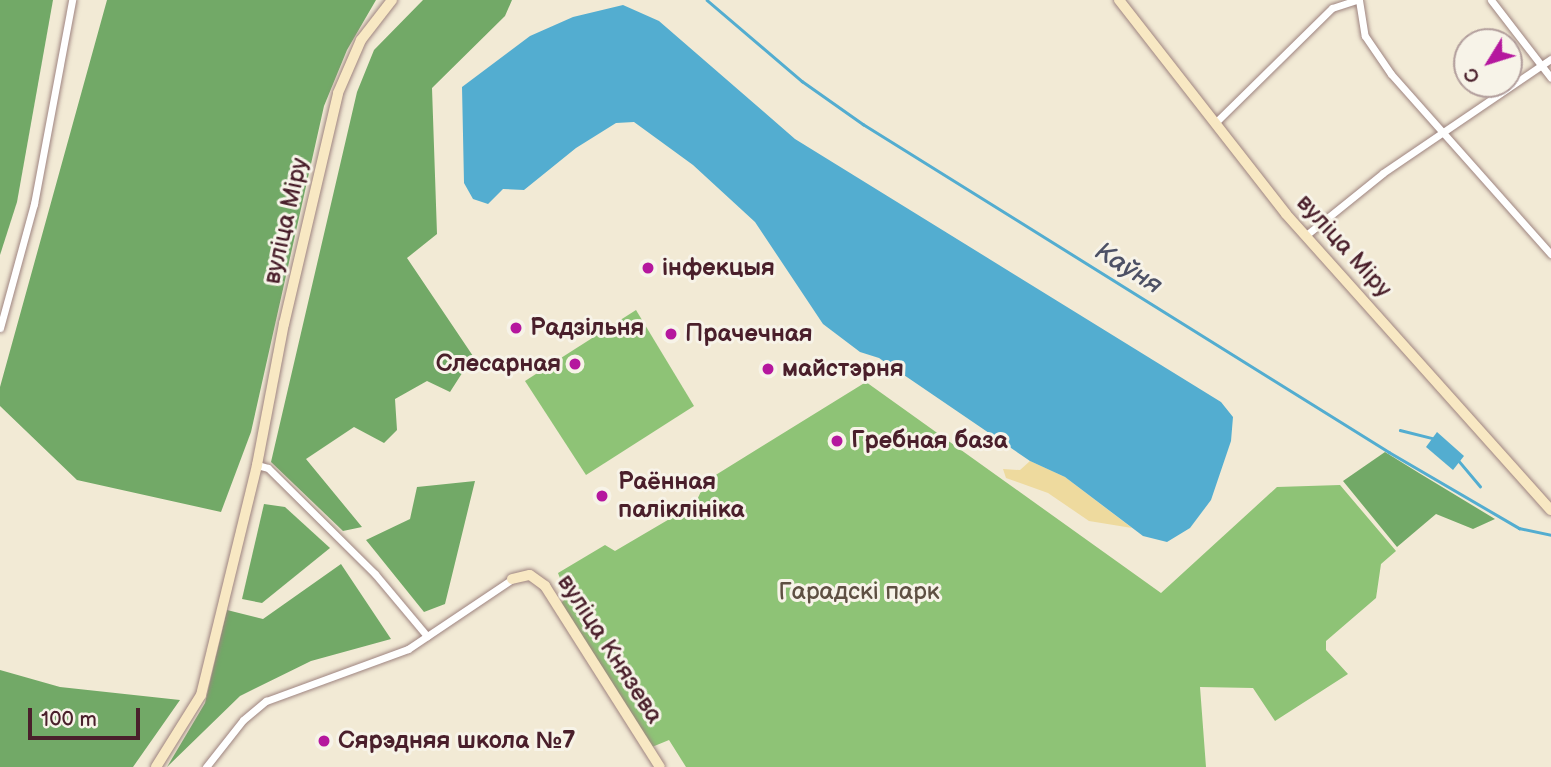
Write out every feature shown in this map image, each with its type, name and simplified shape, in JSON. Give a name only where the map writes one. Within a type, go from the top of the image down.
[{"type":"street","points":[[0,328],[34,204],[72,0]]},
{"type":"street","name":"вуліца Міру","points":[[156,767],[201,695],[257,465],[284,324],[338,93],[361,40],[392,0]]},
{"type":"street","name":"вуліца Міру","points":[[1119,0],[1305,236],[1551,510]]},
{"type":"street","points":[[1215,123],[1332,8],[1358,0],[1365,36],[1442,134],[1551,254]]},
{"type":"street","points":[[1491,0],[1551,78]]},
{"type":"street","points":[[1305,236],[1383,173],[1551,59]]},
{"type":"street","points":[[257,465],[268,468],[375,574],[427,636]]},
{"type":"street","name":"вуліца Князева","points":[[512,579],[530,575],[545,586],[660,767]]},
{"type":"street","points":[[206,767],[243,720],[266,701],[408,649],[512,579]]},
{"type":"green space","points":[[0,0],[53,0],[17,202],[0,255]]},
{"type":"green space","points":[[107,0],[376,0],[347,50],[324,106],[251,432],[221,512],[77,480],[0,406],[0,387]]},
{"type":"green space","points":[[423,0],[512,0],[505,16],[432,88],[437,234],[407,258],[473,356],[450,392],[427,381],[395,399],[397,430],[384,443],[354,427],[306,459],[362,527],[343,531],[271,462],[357,92],[374,50]]},
{"type":"green space","points":[[636,310],[694,406],[586,475],[525,381]]},
{"type":"green space","name":"Гарадскі парк","points":[[866,382],[1161,593],[1277,487],[1340,485],[1396,551],[1381,564],[1376,598],[1326,641],[1326,650],[1348,674],[1275,721],[1253,688],[1200,687],[1206,767],[686,767],[669,740],[652,747],[561,603],[567,597],[558,573],[605,545],[615,551],[695,504],[706,481]]},
{"type":"green space","points":[[1385,452],[1495,519],[1473,529],[1436,514],[1397,547],[1343,481]]},
{"type":"green space","points":[[475,481],[445,604],[424,612],[366,540],[410,519],[417,487]]},
{"type":"green space","points":[[264,504],[285,507],[330,548],[262,603],[242,599]]},
{"type":"green space","points":[[341,564],[391,639],[311,661],[240,696],[167,767],[205,703],[227,610],[263,619]]},
{"type":"green space","points":[[0,670],[60,687],[180,700],[133,767],[0,767]]},
{"type":"sand","points":[[1030,461],[1065,477],[1132,528],[1089,521],[1048,493],[1006,478],[1003,469],[1020,470]]},
{"type":"water","points":[[623,5],[659,21],[795,139],[1221,402],[1233,417],[1231,441],[1211,500],[1190,528],[1167,542],[1143,536],[1065,477],[1030,461],[879,358],[860,352],[823,324],[755,222],[693,165],[634,122],[616,123],[576,148],[524,190],[503,189],[488,204],[473,199],[464,183],[462,87],[530,36],[573,17]]},
{"type":"water","points":[[1437,432],[1464,456],[1453,470],[1426,447]]},
{"type":"waterway","name":"Каўня","points":[[707,0],[802,81],[863,124],[1389,452],[1519,528],[1551,535]]},
{"type":"waterway","points":[[1400,430],[1433,438]]},
{"type":"waterway","points":[[1459,461],[1480,486]]},
{"type":"place","name":"інфекцыя","points":[[648,268]]},
{"type":"place","name":"Радзільня","points":[[516,328]]},
{"type":"place","name":"Прачечная","points":[[671,334]]},
{"type":"place","name":"Слесарная","points":[[575,364]]},
{"type":"place","name":"майстэрня","points":[[768,369]]},
{"type":"place","name":"Гребная база","points":[[837,441]]},
{"type":"place","name":"Раённая паліклініка","points":[[602,496]]},
{"type":"place","name":"Сярэдняя школа №7","points":[[324,741]]}]
